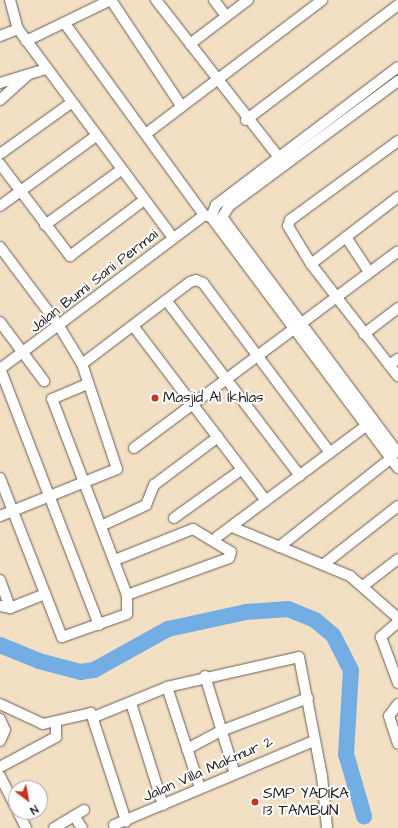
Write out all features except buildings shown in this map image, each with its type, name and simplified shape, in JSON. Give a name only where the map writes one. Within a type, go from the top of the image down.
[{"type":"street","points":[[10,0],[18,29],[26,41],[120,170],[173,238]]},
{"type":"street","points":[[26,41],[66,24],[111,0],[182,107]]},
{"type":"street","points":[[156,0],[246,120],[281,161]]},
{"type":"street","points":[[214,0],[226,16]]},
{"type":"street","points":[[190,44],[248,0]]},
{"type":"street","points":[[147,133],[217,82],[322,0]]},
{"type":"street","points":[[246,120],[398,5],[398,0]]},
{"type":"street","points":[[66,24],[293,330],[366,426],[394,456]]},
{"type":"street","points":[[0,36],[18,29]]},
{"type":"street","name":"Jalan Bumi Sani Permai","points":[[0,369],[24,354],[173,238],[208,216],[216,205],[281,161],[398,67]]},
{"type":"street","points":[[0,83],[46,69]]},
{"type":"street","points":[[0,100],[30,74]]},
{"type":"street","points":[[222,217],[228,206],[281,161],[398,81]]},
{"type":"street","points":[[0,154],[71,103]]},
{"type":"street","points":[[0,206],[96,136]]},
{"type":"street","points":[[398,141],[288,223],[311,264],[398,376]]},
{"type":"street","points":[[0,164],[70,256],[144,200]]},
{"type":"street","points":[[45,225],[120,170]]},
{"type":"street","points":[[311,264],[398,197]]},
{"type":"street","points":[[208,216],[222,217],[301,324],[394,456],[398,468]]},
{"type":"street","points":[[346,237],[369,272]]},
{"type":"street","points":[[0,247],[59,326],[82,364],[87,384],[117,469],[12,509],[0,516]]},
{"type":"street","points":[[134,448],[398,251]]},
{"type":"street","points":[[82,364],[134,327],[190,282],[196,280],[203,283],[330,453]]},
{"type":"street","points":[[166,300],[300,476]]},
{"type":"street","points":[[364,334],[398,308]]},
{"type":"street","points":[[0,322],[44,381]]},
{"type":"street","points":[[134,327],[266,501]]},
{"type":"street","points":[[389,365],[398,358]]},
{"type":"street","points":[[0,369],[99,625]]},
{"type":"street","points":[[0,478],[62,637],[127,614],[127,595],[115,560],[52,399],[87,384]]},
{"type":"street","points":[[217,537],[366,426]]},
{"type":"street","points":[[101,526],[146,506],[154,485],[218,437]]},
{"type":"street","points":[[279,547],[394,456]]},
{"type":"street","points":[[174,518],[241,470]]},
{"type":"street","points":[[324,564],[398,506]]},
{"type":"street","points":[[232,527],[324,564],[364,586],[397,617],[381,637],[398,683]]},
{"type":"street","points":[[115,560],[193,529],[232,554],[127,595]]},
{"type":"street","points":[[364,586],[398,559]]},
{"type":"street","points":[[0,580],[10,608]]},
{"type":"street","points":[[0,606],[10,608],[45,594]]},
{"type":"street","points":[[94,717],[132,703],[166,687],[206,676],[297,656],[302,662],[314,741],[325,792],[327,828]]},
{"type":"street","points":[[206,676],[234,771]]},
{"type":"street","points":[[166,687],[200,788]]},
{"type":"street","points":[[187,749],[221,731],[308,698]]},
{"type":"street","points":[[132,703],[163,805]]},
{"type":"street","points":[[398,704],[389,718],[398,744]]},
{"type":"street","points":[[0,741],[5,730],[0,718],[4,706],[43,724],[56,724],[86,712],[94,717],[126,821]]},
{"type":"street","points":[[0,767],[56,737],[56,724]]},
{"type":"street","name":"Jalan Villa Makmur 2","points":[[114,825],[163,805],[234,771],[314,741]]},
{"type":"street","points":[[0,776],[8,792]]},
{"type":"street","points":[[54,828],[84,810]]},
{"type":"street","points":[[74,816],[82,828]]},
{"type":"waterway","points":[[0,645],[39,661],[81,672],[94,670],[168,629],[246,612],[288,609],[315,620],[333,635],[351,670],[346,754],[364,816]]},
{"type":"place","name":"Masjid Al Ikhlas","points":[[155,398]]},
{"type":"place","name":"SMP YADIKA 13 TAMBUN","points":[[255,802]]}]
